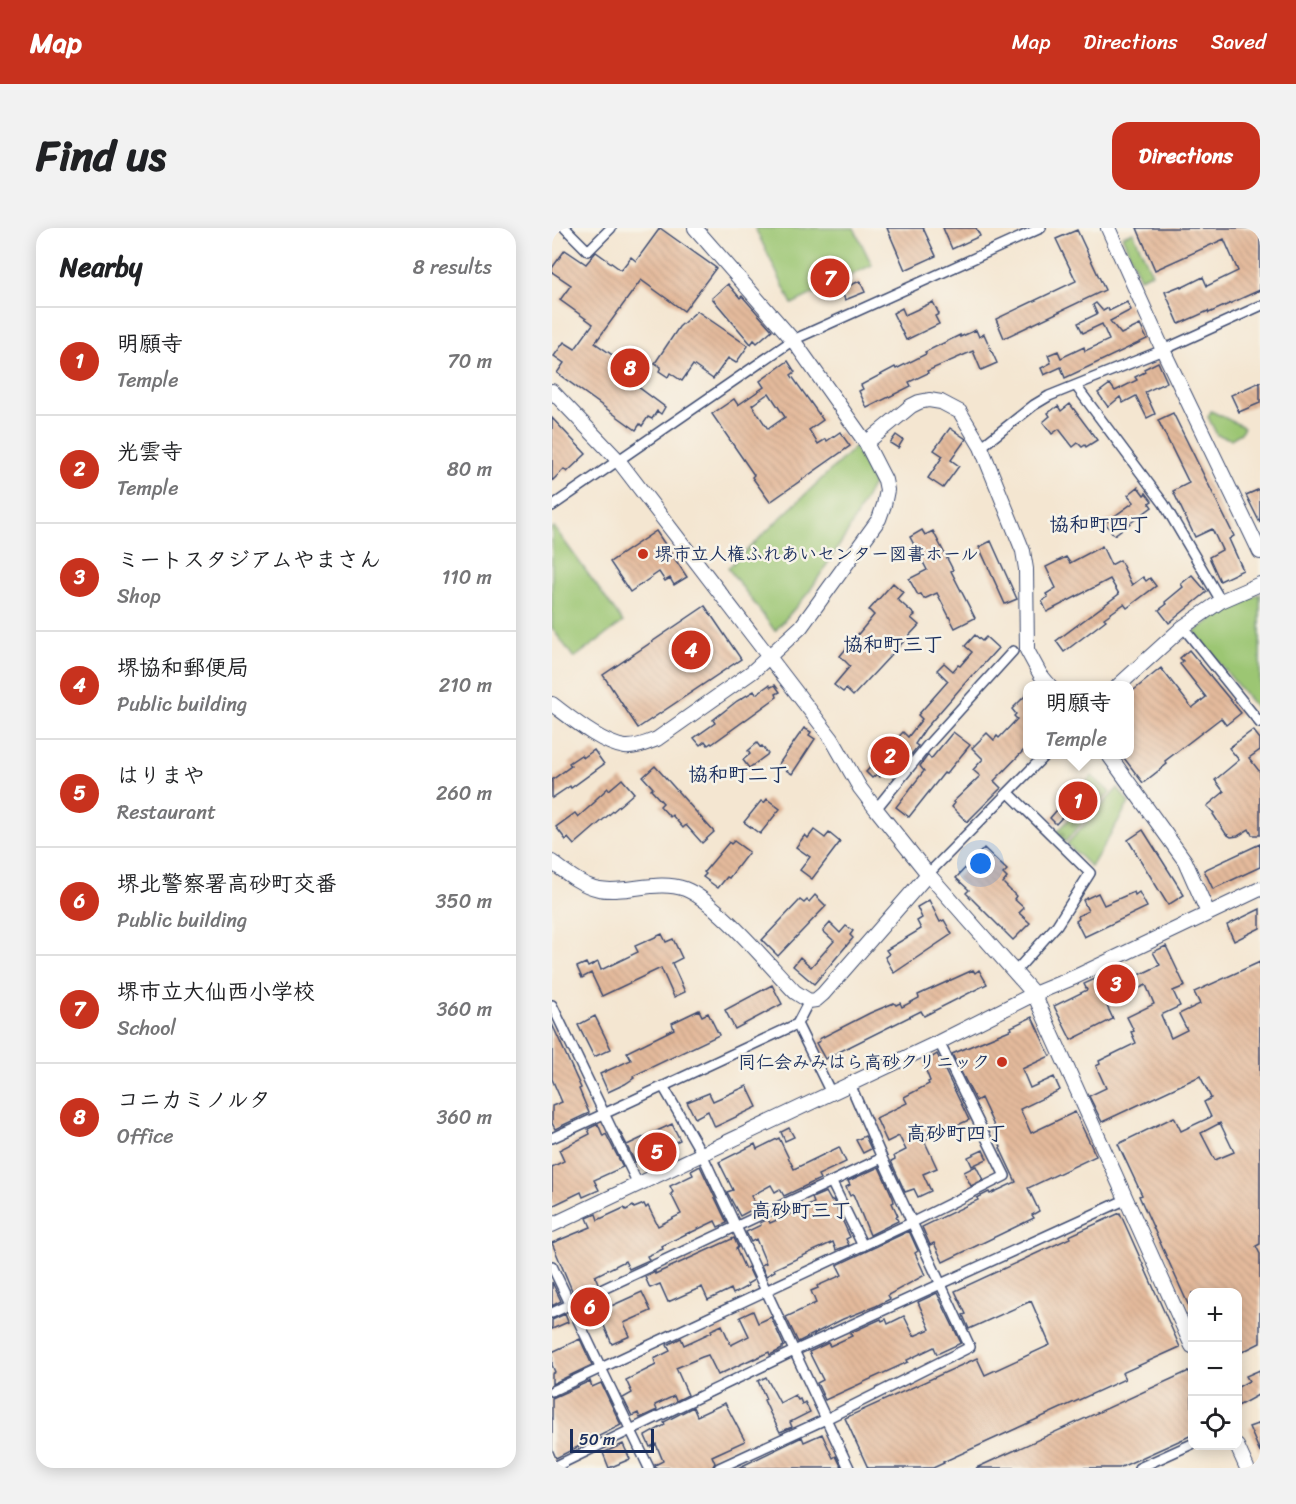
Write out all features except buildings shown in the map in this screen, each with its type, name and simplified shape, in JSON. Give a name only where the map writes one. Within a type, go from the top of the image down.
[{"type":"street","points":[[565,228],[588,251],[611,228]]},
{"type":"street","points":[[552,704],[610,743],[625,747],[641,746],[657,739],[752,672],[801,627],[879,519],[884,505],[885,480],[866,443],[793,340],[695,228]]},
{"type":"street","points":[[552,506],[793,340],[1041,228]]},
{"type":"street","points":[[1108,228],[1163,350],[1260,552]]},
{"type":"street","points":[[981,447],[1049,396],[1163,350],[1260,306]]},
{"type":"street","points":[[1076,386],[1164,504],[1221,601]]},
{"type":"street","points":[[552,391],[618,460],[832,739],[860,788],[876,809],[928,874],[1034,994],[1190,1342]]},
{"type":"street","points":[[866,443],[910,406],[929,400],[952,406],[960,412],[981,447],[1023,551],[1026,569],[1027,650],[1046,681]]},
{"type":"street","points":[[1124,681],[1183,627],[1221,601],[1260,584]]},
{"type":"street","points":[[1183,627],[1260,723]]},
{"type":"street","points":[[876,809],[926,747],[1013,651]]},
{"type":"street","points":[[552,862],[580,881],[601,889],[656,885],[685,889],[718,912],[795,992],[809,1001],[816,1000],[928,874],[1041,759]]},
{"type":"street","points":[[1112,759],[1185,861],[1208,913]]},
{"type":"street","points":[[1009,794],[1090,873],[1057,925],[1014,972]]},
{"type":"street","points":[[552,1225],[939,1042],[1034,994],[1075,977],[1260,889]]},
{"type":"street","points":[[552,1138],[797,1024],[809,1001]]},
{"type":"street","points":[[552,1005],[638,1184]]},
{"type":"street","points":[[797,1024],[831,1093]]},
{"type":"street","points":[[552,1391],[914,1222],[1005,1176],[939,1042]]},
{"type":"street","points":[[719,1468],[826,1419],[970,1347],[850,1084]]},
{"type":"street","points":[[663,1086],[702,1154],[849,1468]]},
{"type":"street","points":[[552,1313],[882,1158]]},
{"type":"street","points":[[832,1183],[862,1246]]},
{"type":"street","points":[[552,1468],[794,1351],[1127,1199]]},
{"type":"street","points":[[552,1266],[649,1468]]},
{"type":"street","points":[[1139,1468],[1188,1446]]},
{"type":"street","points":[[1239,1450],[1247,1468]]},
{"type":"green space","points":[[755,228],[854,228],[872,265],[792,304]]},
{"type":"green space","points":[[1133,232],[1152,273],[1140,278],[1122,236]]},
{"type":"green space","points":[[1211,411],[1244,427],[1241,433],[1231,439],[1217,435],[1208,417]]},
{"type":"green space","points":[[855,447],[873,484],[846,535],[809,592],[775,631],[728,568]]},
{"type":"green space","points":[[554,527],[623,622],[574,658],[552,628],[552,528]]},
{"type":"green space","points":[[1260,594],[1260,713],[1194,632],[1226,610]]},
{"type":"green space","points":[[1092,776],[1110,792],[1065,842],[1056,833],[1076,812],[1080,814],[1095,797],[1083,786]]},
{"type":"green space","points":[[1118,788],[1129,803],[1091,867],[1067,844]]},
{"type":"place","name":"堺市立大仙西小学校","points":[[830,278]]},
{"type":"place","name":"コニカミノルタ","points":[[630,368]]},
{"type":"place","name":"堺市立人権ふれあいセンター図書ホール","points":[[643,554]]},
{"type":"place","name":"堺協和郵便局","points":[[691,650]]},
{"type":"place","name":"光雲寺","points":[[890,756]]},
{"type":"place","name":"明願寺","points":[[1078,801]]},
{"type":"place","name":"ミートスタジアムやまさん","points":[[1116,984]]},
{"type":"place","name":"同仁会みみはら高砂クリニック","points":[[1002,1062]]},
{"type":"place","name":"はりまや","points":[[657,1152]]},
{"type":"place","name":"堺北警察署高砂町交番","points":[[590,1307]]},
{"type":"district","name":"協和町四丁","points":[[1099,524]]},
{"type":"district","name":"協和町三丁","points":[[893,644]]},
{"type":"district","name":"協和町二丁","points":[[738,774]]},
{"type":"district","name":"高砂町四丁","points":[[956,1133]]},
{"type":"district","name":"高砂町三丁","points":[[801,1210]]}]
